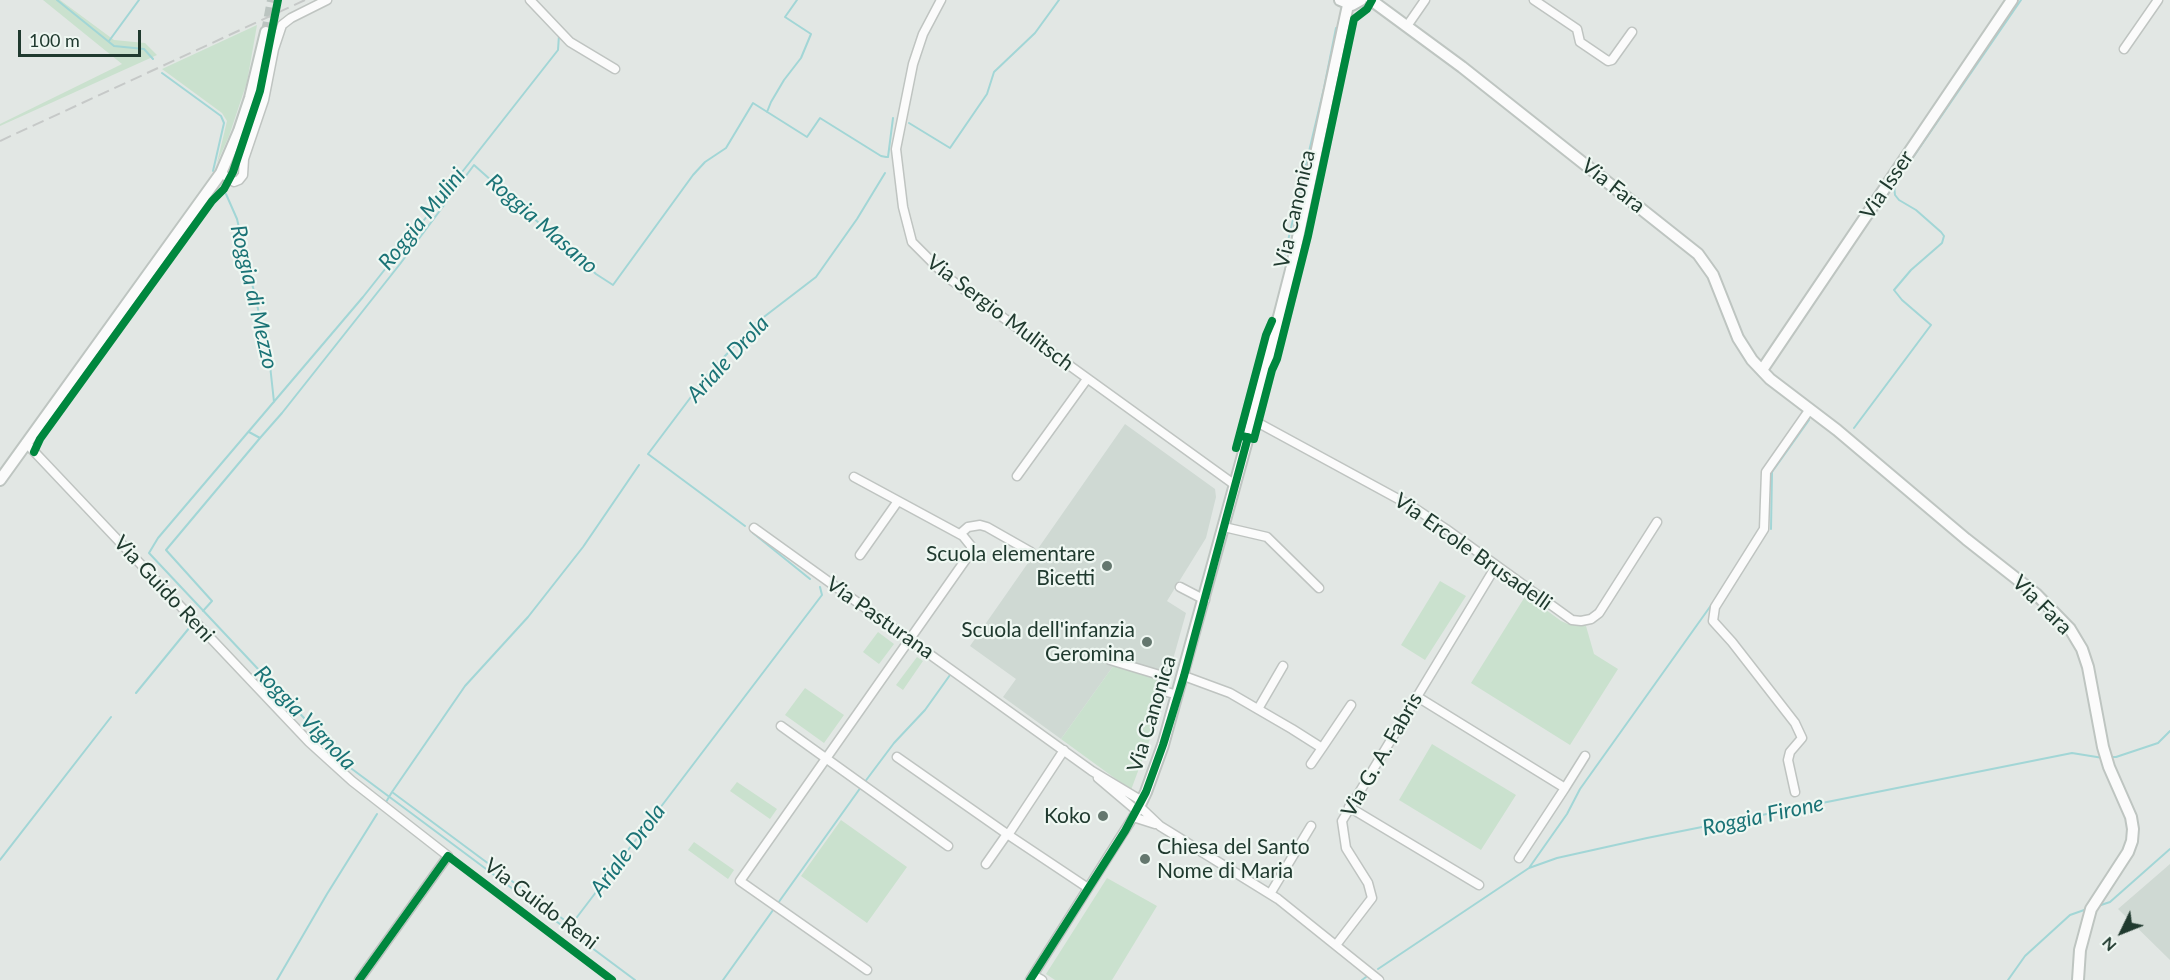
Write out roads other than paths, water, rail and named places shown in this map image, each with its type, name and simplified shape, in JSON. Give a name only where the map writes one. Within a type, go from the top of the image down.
[{"type":"street","points":[[221,173],[234,182],[243,175],[244,159],[264,100],[274,49],[282,25],[327,0]]},
{"type":"street","points":[[530,0],[570,42],[615,69]]},
{"type":"street","name":"Via Sergio Mulitsch","points":[[941,0],[923,34],[913,64],[896,149],[903,207],[912,242],[947,277],[1235,485]]},
{"type":"street","points":[[1344,2],[1356,4],[1361,0]]},
{"type":"street","name":"Via Fara","points":[[1371,0],[1462,67],[1698,254],[1713,275],[1738,338],[1762,370],[1780,388],[2036,594],[2061,619],[2082,650],[2088,667],[2103,747],[2109,767],[2131,817],[2133,829],[2128,852],[2091,909],[2080,950],[2078,980]]},
{"type":"street","points":[[1407,26],[1425,0]]},
{"type":"street","points":[[1534,0],[1577,29],[1580,42],[1608,61],[1612,60],[1632,32]]},
{"type":"street","name":"Via Isser","points":[[1762,370],[2012,0]]},
{"type":"street","points":[[2124,49],[2158,0]]},
{"type":"street","name":"Via Canonica","points":[[1042,980],[1031,978],[1137,809],[1163,746],[1205,600],[1291,270],[1344,2]]},
{"type":"street","points":[[0,480],[221,173],[250,98],[266,32]]},
{"type":"street","points":[[1017,476],[1087,379]]},
{"type":"street","points":[[1795,792],[1788,760],[1790,752],[1802,738],[1795,723],[1713,621],[1715,607],[1764,529],[1766,472],[1810,410]]},
{"type":"street","name":"Via Ercole Brusadelli","points":[[1252,420],[1413,507],[1572,620],[1591,619],[1604,607],[1657,522]]},
{"type":"street","name":"Via Guido Reni","points":[[26,443],[309,742],[352,781],[448,856],[359,980]]},
{"type":"street","points":[[854,477],[960,534],[971,546],[969,556],[741,880],[867,970]]},
{"type":"street","points":[[860,555],[898,501]]},
{"type":"street","points":[[960,534],[968,527],[980,525],[1031,552]]},
{"type":"street","points":[[1224,527],[1267,537],[1319,588]]},
{"type":"street","name":"Via Pasturana","points":[[754,528],[1064,750],[1160,826],[1270,894],[1379,980]]},
{"type":"street","name":"Via G. A. Fabris","points":[[1336,945],[1372,898],[1368,883],[1346,848],[1341,821],[1497,566]]},
{"type":"street","points":[[1180,586],[1205,600]]},
{"type":"street","points":[[1110,660],[1163,676],[1161,687],[1167,692],[1178,695]]},
{"type":"street","points":[[1258,709],[1283,666]]},
{"type":"street","points":[[1184,676],[1230,693],[1322,748]]},
{"type":"street","points":[[1416,696],[1565,788]]},
{"type":"street","points":[[1311,764],[1351,705]]},
{"type":"street","points":[[781,726],[948,846]]},
{"type":"street","points":[[986,864],[1064,750]]},
{"type":"street","points":[[1519,858],[1585,756]]},
{"type":"street","points":[[897,758],[1088,888]]},
{"type":"street","points":[[1349,807],[1479,885]]},
{"type":"street","points":[[1270,894],[1311,826]]},
{"type":"waterway","name":"Roggia di Mezzo","points":[[57,0],[114,46],[144,49],[153,59]]},
{"type":"waterway","points":[[109,41],[139,0]]},
{"type":"waterway","name":"Roggia Masano","points":[[767,112],[784,80],[801,58],[811,34],[785,17],[797,0]]},
{"type":"waterway","name":"Roggia Masano","points":[[909,123],[950,148],[987,94],[994,72],[1035,33],[1059,0]]},
{"type":"waterway","points":[[1854,428],[1931,325],[1894,290],[1911,270],[1942,243],[1944,236],[1916,210],[1899,200],[1895,195],[1894,185],[2021,0]]},
{"type":"waterway","points":[[1282,266],[1336,28]]},
{"type":"waterway","name":"Roggia Vignola","points":[[559,35],[558,50],[470,162],[363,297],[158,538],[149,553],[352,769],[635,980]]},
{"type":"waterway","name":"Roggia di Mezzo","points":[[162,73],[221,116],[224,123],[213,171]]},
{"type":"waterway","name":"Roggia Masano","points":[[249,432],[260,438],[282,413],[400,264],[474,165],[596,274],[613,285],[693,175],[705,162],[726,148],[753,103],[807,137],[820,118],[886,157],[888,157],[893,118]]},
{"type":"waterway","name":"Ariale Drola","points":[[745,526],[648,454],[709,373],[756,323],[816,277],[857,219],[885,173]]},
{"type":"waterway","name":"Roggia di Mezzo","points":[[226,194],[237,219],[269,356],[274,402]]},
{"type":"waterway","points":[[1771,529],[1772,472],[1809,420]]},
{"type":"waterway","points":[[203,611],[212,601],[166,550],[260,438]]},
{"type":"waterway","points":[[392,792],[465,686],[528,617],[583,547],[639,465]]},
{"type":"waterway","name":"Ariale Drola","points":[[753,533],[810,579]]},
{"type":"waterway","name":"Ariale Drola","points":[[386,802],[392,792],[571,925],[822,595],[820,587]]},
{"type":"waterway","points":[[1529,868],[1567,814],[1580,789],[1712,604]]},
{"type":"waterway","points":[[136,693],[190,627]]},
{"type":"waterway","points":[[864,783],[894,743],[925,710],[950,675]]},
{"type":"waterway","points":[[0,860],[111,717]]},
{"type":"waterway","name":"Roggia Firone","points":[[2109,757],[2116,757],[2158,743],[2170,731]]},
{"type":"waterway","name":"Roggia Firone","points":[[1378,969],[1529,868],[1557,858],[2072,753],[2103,758]]},
{"type":"waterway","points":[[723,980],[861,787]]},
{"type":"waterway","name":"Ariale Drola","points":[[277,980],[377,814]]},
{"type":"waterway","points":[[2098,906],[2110,902],[2170,849]]},
{"type":"waterway","points":[[2008,980],[2025,956],[2070,915],[2087,909]]},
{"type":"waterway","name":"Roggia Firone","points":[[1362,980],[1366,977]]},
{"type":"tunnel","points":[[266,32],[272,0]]},
{"type":"railway","points":[[0,141],[305,0]]},
{"type":"place","name":"Scuola elementare Bicetti","points":[[1107,566]]},
{"type":"place","name":"Scuola dell'infanzia Geromina","points":[[1147,642]]},
{"type":"place","name":"Koko","points":[[1103,816]]},
{"type":"place","name":"Chiesa del Santo Nome di Maria","points":[[1145,859]]},
{"type":"water label","name":"Roggia Mulini","points":[[422,219]]}]
